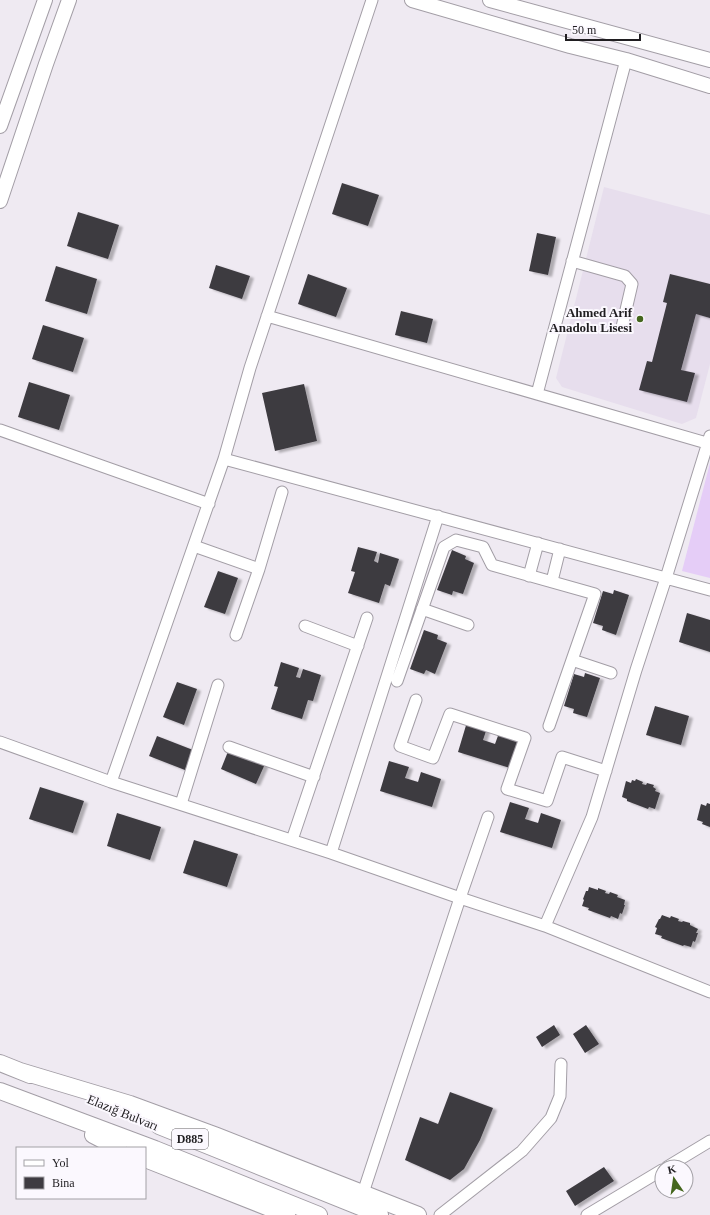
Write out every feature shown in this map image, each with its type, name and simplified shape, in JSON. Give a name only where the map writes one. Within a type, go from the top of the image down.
[{"type":"highway","name":"Elazığ Bulvarı","points":[[0,1063],[380,1215]]},
{"type":"highway","points":[[20,1071],[130,1104],[217,1136],[418,1215]]},
{"type":"highway","name":"Elazığ Bulvarı","points":[[0,1091],[155,1149],[319,1215]]},
{"type":"highway","points":[[20,1099],[116,1147]]},
{"type":"highway","points":[[146,1160],[287,1215]]},
{"type":"main road","points":[[0,126],[45,0]]},
{"type":"main road","points":[[0,201],[69,0]]},
{"type":"main road","points":[[412,0],[570,46],[626,60],[710,86]]},
{"type":"main road","points":[[490,0],[710,60]]},
{"type":"street","points":[[111,782],[224,459],[250,368],[372,0]]},
{"type":"street","points":[[537,394],[626,60]]},
{"type":"street","points":[[572,261],[625,276],[632,284],[622,327]]},
{"type":"street","points":[[267,316],[537,394],[709,441],[636,670],[592,817],[545,926]]},
{"type":"street","points":[[0,430],[208,504]]},
{"type":"street","points":[[224,459],[710,590]]},
{"type":"street","points":[[236,634],[259,569],[282,492]]},
{"type":"street","points":[[331,853],[438,516]]},
{"type":"street","points":[[397,681],[444,547],[456,540],[483,547],[492,565],[595,594],[549,726]]},
{"type":"street","points":[[529,576],[538,543]]},
{"type":"street","points":[[194,546],[259,569]]},
{"type":"street","points":[[552,581],[560,549]]},
{"type":"street","points":[[422,609],[468,625]]},
{"type":"street","points":[[292,840],[367,618]]},
{"type":"street","points":[[305,626],[358,646]]},
{"type":"street","points":[[572,660],[611,673]]},
{"type":"street","points":[[181,804],[218,685]]},
{"type":"street","points":[[416,700],[400,746],[433,758],[450,714],[525,738],[507,789],[547,802],[562,757],[606,771]]},
{"type":"street","points":[[0,742],[111,782],[292,840],[545,926],[710,992]]},
{"type":"street","points":[[229,747],[314,777]]},
{"type":"street","points":[[363,1193],[488,817]]},
{"type":"street","points":[[440,1215],[522,1151],[551,1118],[560,1096],[561,1064]]},
{"type":"street","points":[[680,1159],[710,1141]]},
{"type":"street","points":[[587,1215],[654,1175]]},
{"type":"shaded area","name":"Ahmed Arif Anadolu Lisesi","points":[[604,187],[710,215],[710,364],[696,418],[682,424],[562,387],[556,378]]},
{"type":"shaded area","points":[[710,463],[710,578],[682,571]]},
{"type":"building","points":[[342,183],[379,195],[368,226],[332,214]]},
{"type":"building","points":[[78,212],[119,225],[108,259],[67,246]]},
{"type":"building","points":[[537,233],[556,237],[548,275],[529,271]]},
{"type":"building","points":[[216,265],[250,276],[242,299],[209,288]]},
{"type":"building","points":[[56,266],[97,279],[87,314],[45,301]]},
{"type":"building","points":[[308,274],[347,288],[336,317],[298,304]]},
{"type":"building","points":[[670,274],[710,284],[710,318],[696,314],[681,370],[695,373],[687,402],[639,390],[647,361],[652,362],[667,303],[663,302]]},
{"type":"building","points":[[401,311],[433,319],[427,343],[395,335]]},
{"type":"building","points":[[43,325],[84,338],[73,372],[32,359]]},
{"type":"building","points":[[29,382],[70,395],[59,430],[18,417]]},
{"type":"building","points":[[304,384],[317,441],[275,451],[262,393]]},
{"type":"building","points":[[358,547],[377,552],[374,561],[378,563],[380,553],[399,559],[390,586],[385,584],[379,603],[348,593],[355,572],[351,571]]},
{"type":"building","points":[[452,550],[466,556],[465,559],[474,563],[463,594],[453,591],[452,595],[437,590]]},
{"type":"building","points":[[218,571],[238,578],[225,614],[204,607]]},
{"type":"building","points":[[614,590],[629,595],[616,635],[602,630],[603,626],[593,623],[603,591],[613,594]]},
{"type":"building","points":[[687,613],[710,620],[710,652],[679,642]]},
{"type":"building","points":[[424,630],[438,635],[437,639],[447,643],[435,674],[426,670],[424,674],[410,669]]},
{"type":"building","points":[[281,662],[299,668],[296,677],[300,678],[303,669],[321,675],[313,701],[308,700],[302,719],[271,709],[278,687],[274,686]]},
{"type":"building","points":[[585,673],[600,678],[587,717],[573,713],[574,709],[564,706],[574,674],[584,677]]},
{"type":"building","points":[[177,682],[197,689],[184,725],[163,717]]},
{"type":"building","points":[[655,706],[689,716],[681,745],[646,735]]},
{"type":"building","points":[[467,722],[487,728],[483,740],[495,744],[499,733],[519,740],[510,768],[458,752]]},
{"type":"building","points":[[157,736],[193,750],[185,770],[149,756]]},
{"type":"building","points":[[229,749],[265,764],[256,784],[221,769]]},
{"type":"building","points":[[389,761],[409,767],[405,778],[418,782],[421,772],[441,779],[432,807],[380,791]]},
{"type":"building","points":[[636,779],[643,782],[642,784],[646,785],[647,783],[654,785],[653,787],[656,789],[655,791],[660,793],[655,809],[649,807],[648,809],[627,801],[627,799],[622,797],[626,781],[631,783],[632,780],[635,781]]},
{"type":"building","points":[[40,787],[84,801],[73,833],[29,819]]},
{"type":"building","points":[[510,802],[529,808],[525,819],[538,823],[541,813],[561,820],[552,848],[500,832]]},
{"type":"building","points":[[707,803],[710,804],[710,827],[697,820],[701,804],[706,806]]},
{"type":"building","points":[[117,813],[161,827],[150,860],[107,846]]},
{"type":"building","points":[[194,840],[238,854],[227,887],[183,873]]},
{"type":"building","points":[[589,887],[598,890],[598,888],[609,894],[610,892],[625,900],[622,914],[620,913],[618,919],[611,916],[610,918],[588,910],[589,908],[582,906],[583,899]]},
{"type":"building","points":[[662,915],[670,918],[671,916],[679,919],[678,921],[690,923],[690,925],[698,929],[695,942],[693,941],[691,947],[683,946],[661,938],[662,936],[655,934],[657,928],[655,927]]},
{"type":"building","points":[[554,1025],[560,1035],[542,1047],[536,1037]]},
{"type":"building","points":[[586,1025],[599,1044],[585,1053],[573,1034]]},
{"type":"building","points":[[450,1092],[493,1108],[480,1140],[464,1169],[450,1180],[405,1160],[420,1117],[438,1124]]},
{"type":"building","points":[[604,1167],[614,1181],[575,1206],[566,1191]]},
{"type":"place","name":"Ahmed Arif Anadolu Lisesi","points":[[640,319]]}]
